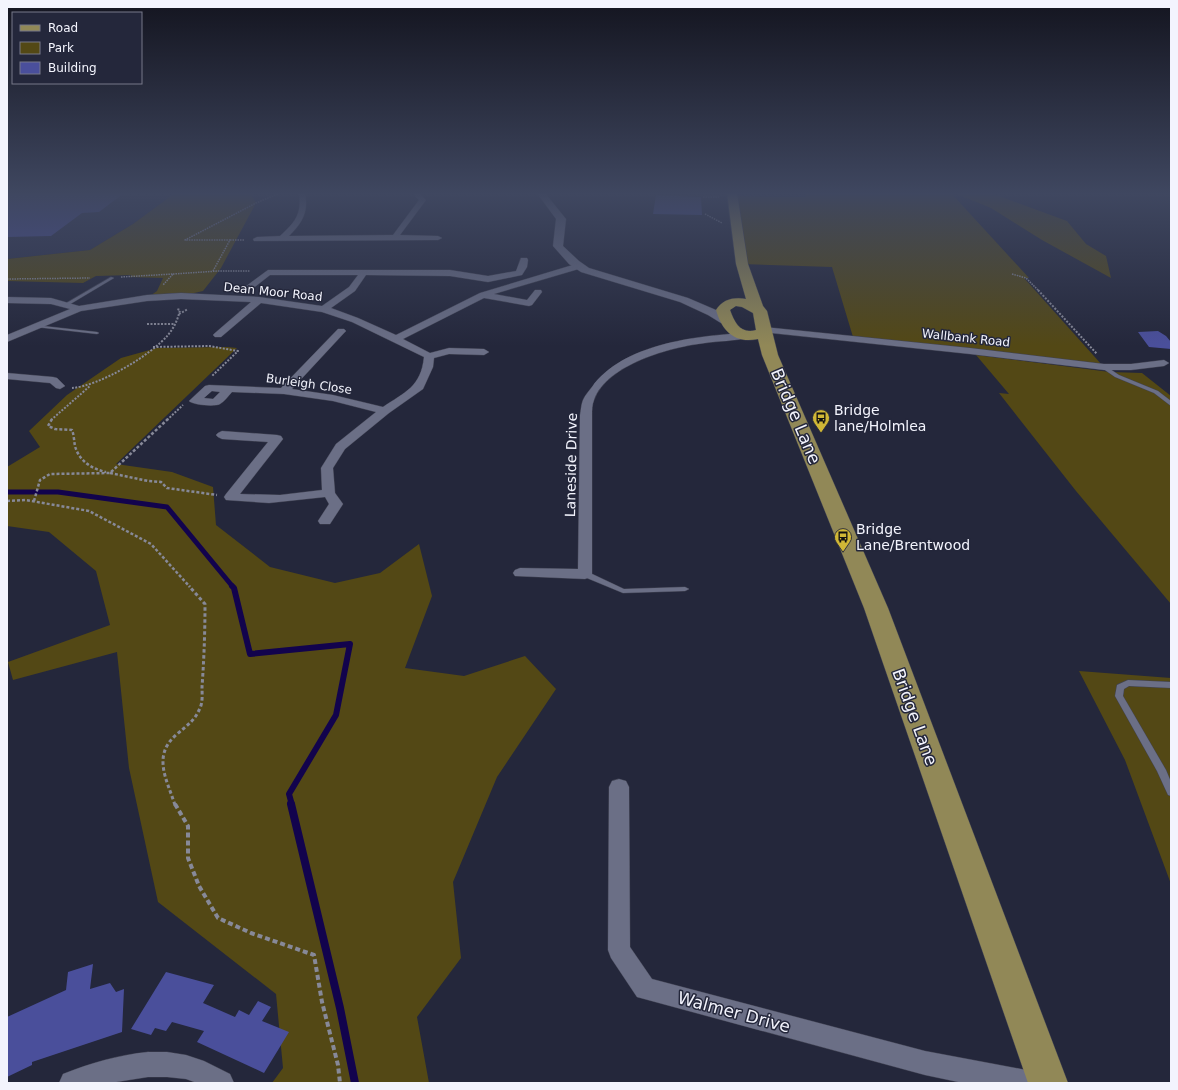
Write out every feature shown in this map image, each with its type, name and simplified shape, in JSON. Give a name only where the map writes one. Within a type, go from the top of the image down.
[{"type":"main road","points":[[739,244],[742,261],[756,307]]},
{"type":"main road","points":[[726,322],[722,310],[741,292],[742,261]]},
{"type":"main road","points":[[732,302],[748,304],[756,307],[760,311],[766,339]]},
{"type":"main road","name":"Bridge Lane","points":[[726,322],[729,328],[746,336],[766,339],[876,608],[1048,1083]]},
{"type":"main road","points":[[746,336],[758,335],[766,339]]},
{"type":"street","points":[[558,244],[558,246],[571,260],[584,269],[625,284],[681,299],[712,311],[726,322]]},
{"type":"street","points":[[253,271],[268,273],[450,273],[488,279],[519,273],[524,267],[524,260]]},
{"type":"street","points":[[396,339],[483,295],[550,276],[584,269]]},
{"type":"street","points":[[324,309],[349,292],[359,283],[363,272]]},
{"type":"street","points":[[249,287],[268,273]]},
{"type":"street","points":[[429,313],[444,304],[481,289],[482,284],[488,279]]},
{"type":"street","points":[[483,295],[529,303],[538,292]]},
{"type":"street","name":"Dean Moor Road","points":[[7,339],[80,309],[147,298],[181,296],[259,300],[324,309],[355,320],[429,356]]},
{"type":"street","points":[[681,299],[732,302]]},
{"type":"street","points":[[7,300],[51,301],[80,309]]},
{"type":"street","points":[[218,335],[259,300]]},
{"type":"street","name":"Laneside Drive","points":[[585,574],[586,415],[589,398],[600,382],[614,370],[629,361],[654,352],[701,339],[723,329],[726,322]]},
{"type":"street","points":[[284,391],[341,331]]},
{"type":"street","name":"Laneside Drive","points":[[701,339],[746,336]]},
{"type":"street","name":"Wallbank Road","points":[[766,339],[970,351],[1107,367],[1131,367],[1164,363]]},
{"type":"street","points":[[325,521],[336,504],[329,493],[327,468],[340,447],[385,411],[420,387],[428,367],[429,356],[449,351],[484,352]]},
{"type":"street","points":[[7,376],[53,380],[60,386]]},
{"type":"street","name":"Burleigh Close","points":[[229,389],[284,391],[333,398],[385,411]]},
{"type":"street","points":[[222,435],[277,439],[230,497]]},
{"type":"street","points":[[230,497],[254,500],[283,500],[329,493]]},
{"type":"street","points":[[520,573],[585,574]]},
{"type":"street","name":"Walmer Drive","points":[[619,787],[619,950],[645,989],[925,1063],[1026,1083]]},
{"type":"street","points":[[72,1083],[94,1074],[136,1064],[183,1065],[215,1078],[221,1083]]},
{"type":"lane","points":[[65,305],[112,278]]},
{"type":"lane","points":[[36,326],[97,333]]},
{"type":"lane","points":[[1107,367],[1117,376],[1156,392],[1171,404]]},
{"type":"lane","points":[[585,574],[623,591],[685,589]]},
{"type":"lane","points":[[1171,685],[1128,683],[1120,687],[1119,696],[1161,770],[1171,792]]},
{"type":"path","points":[[214,271],[228,244]]},
{"type":"path","points":[[7,279],[112,278],[214,271],[253,271]]},
{"type":"path","points":[[147,298],[163,285],[173,274]]},
{"type":"path","points":[[1012,274],[1026,278],[1107,367]]},
{"type":"path","points":[[147,298],[166,303],[180,310],[175,324],[167,336],[110,376],[90,386],[50,420],[48,426],[55,429],[72,430],[75,436],[76,449],[85,463],[95,470],[125,475],[148,483],[160,482],[167,488],[230,497]]},
{"type":"path","points":[[147,324],[175,324]]},
{"type":"path","points":[[153,347],[209,346],[238,351],[212,377]]},
{"type":"path","points":[[60,386],[75,388],[90,386]]},
{"type":"path","points":[[34,500],[40,480],[50,474],[110,473],[184,404]]},
{"type":"path","points":[[7,501],[34,500],[89,511],[151,544],[206,604],[201,707],[190,725],[176,735],[168,746],[162,761],[165,776],[176,807],[188,826],[188,858],[199,886],[218,918],[251,933],[314,955],[322,1002],[338,1065],[340,1083]]},
{"type":"shaded area","points":[[7,244],[100,244],[90,250],[7,259]]},
{"type":"green space","points":[[100,244],[234,244],[221,268],[203,291],[181,296],[147,298],[157,291],[163,278],[128,277],[132,275],[96,276],[83,283],[7,281],[7,259],[90,250]]},
{"type":"green space","points":[[739,244],[998,244],[1029,278],[1024,278],[1102,365],[853,337],[832,267],[742,264]]},
{"type":"green space","points":[[1049,244],[1086,244],[1106,256],[1111,278]]},
{"type":"green space","points":[[157,348],[237,348],[116,464],[172,472],[213,487],[216,525],[270,567],[335,583],[380,573],[419,544],[432,596],[405,668],[464,676],[525,656],[556,689],[497,777],[453,882],[461,958],[417,1017],[429,1083],[272,1083],[283,1068],[276,994],[158,902],[129,768],[117,652],[13,680],[8,662],[110,625],[96,571],[49,532],[7,526],[7,467],[40,447],[29,431],[67,395],[121,358]]},
{"type":"green space","points":[[976,355],[1110,372],[1142,373],[1171,396],[1171,604],[1076,491],[999,393],[1009,394]]},
{"type":"green space","points":[[1079,671],[1171,678],[1171,884],[1125,760]]},
{"type":"building","points":[[1158,331],[1166,336],[1171,342],[1171,349],[1149,347],[1138,332]]},
{"type":"building","points":[[93,964],[90,989],[110,983],[116,992],[124,989],[122,1032],[32,1062],[32,1065],[7,1077],[7,1017],[66,990],[68,972]]},
{"type":"building","points":[[166,972],[214,985],[203,1003],[235,1017],[239,1010],[249,1015],[258,1001],[271,1007],[262,1021],[289,1032],[264,1073],[197,1042],[204,1031],[172,1022],[166,1031],[155,1028],[151,1035],[131,1029]]},
{"type":"waterway","points":[[7,492],[58,492],[167,507],[233,587]]},
{"type":"waterway","points":[[233,587],[250,654],[350,644],[336,715],[289,794],[292,805]]},
{"type":"waterway","points":[[291,804],[340,1008],[355,1083]]},
{"type":"place","name":"Bridge lane/Holmlea","points":[[821,433]]},
{"type":"place","name":"Bridge Lane/Brentwood","points":[[843,552]]}]
